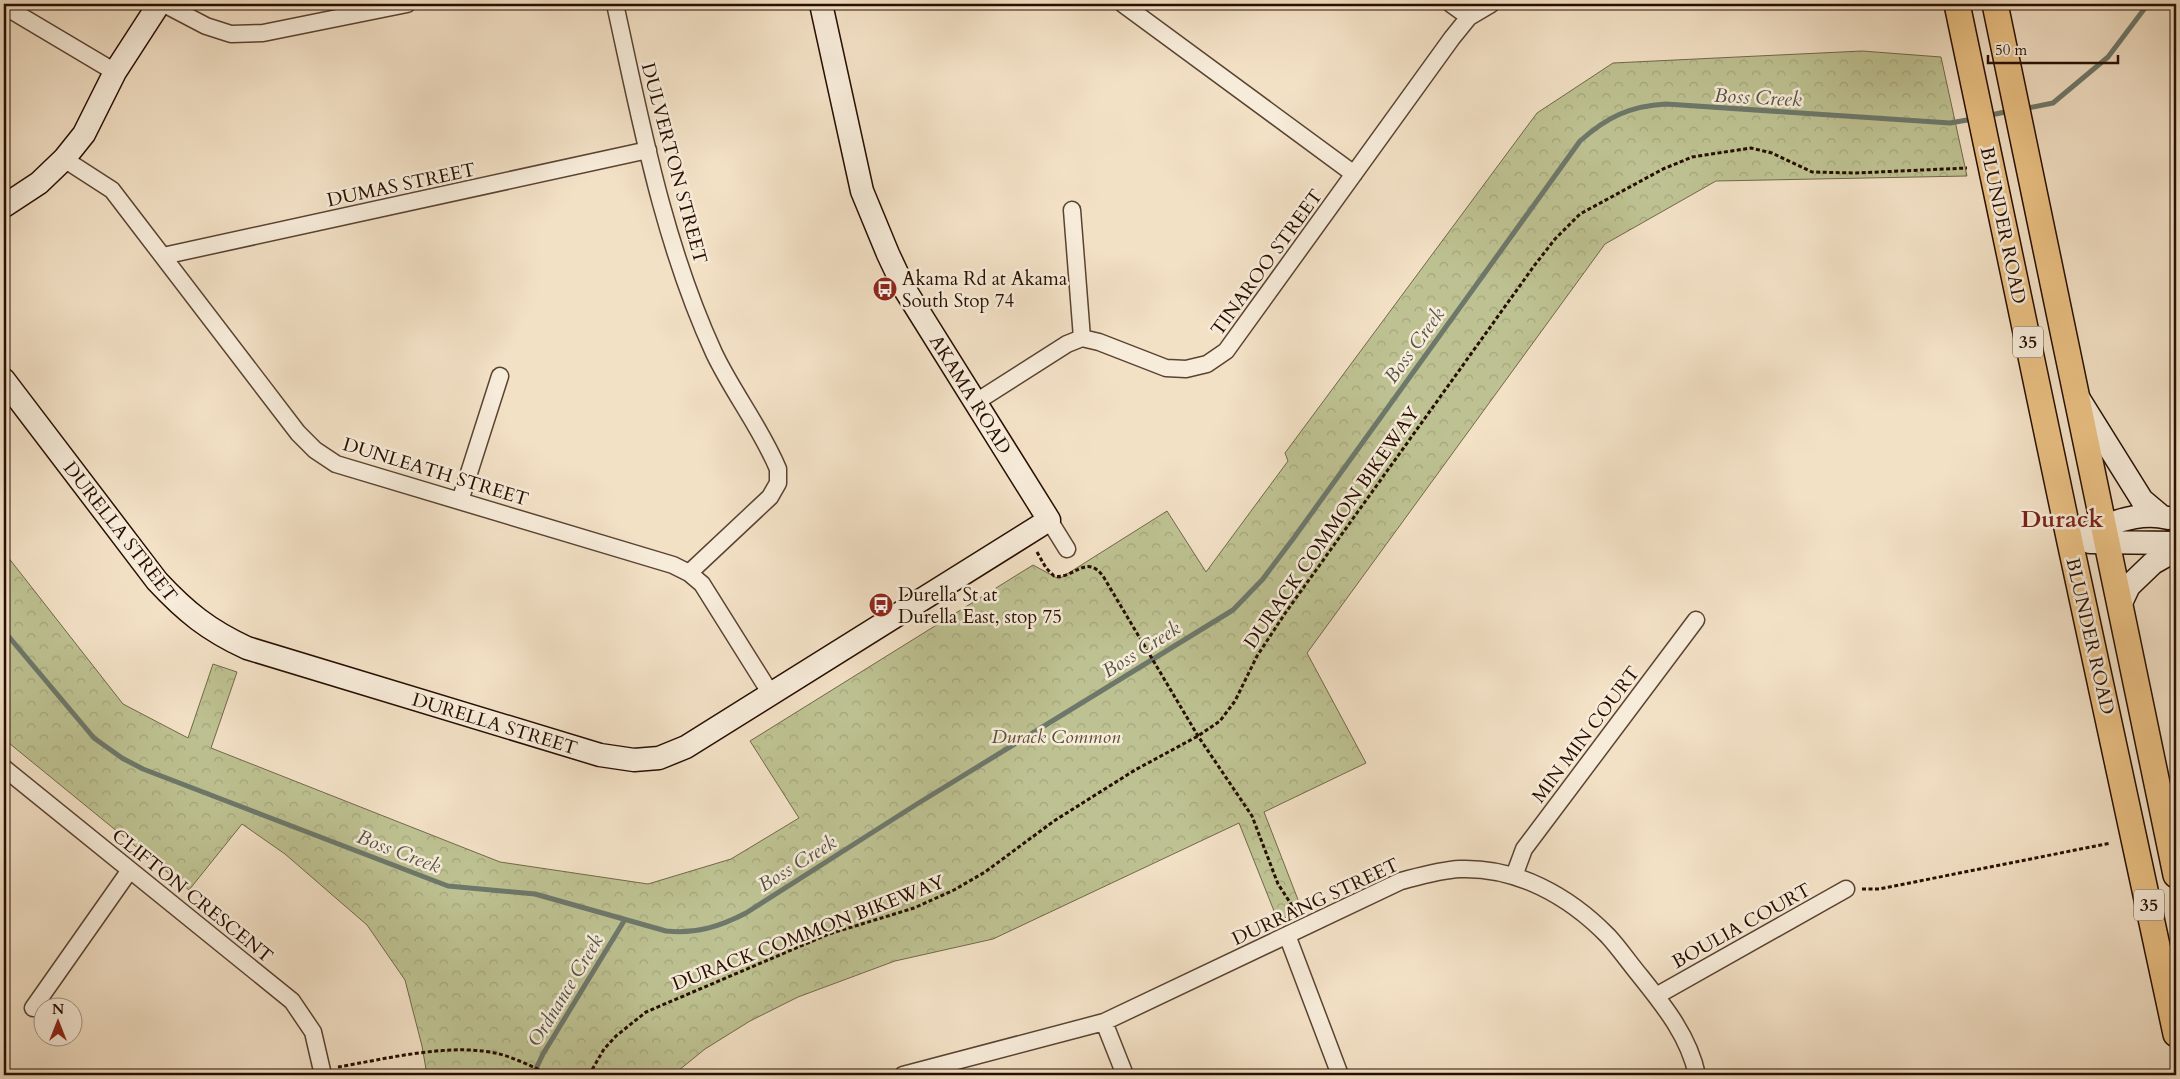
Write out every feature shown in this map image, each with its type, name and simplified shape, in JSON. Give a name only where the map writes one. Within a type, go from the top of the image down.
[{"type":"main road","name":"BLUNDER ROAD","points":[[1957,4],[2176,1034]]},
{"type":"main road","name":"BLUNDER ROAD","points":[[1995,4],[2176,874]]},
{"type":"street","points":[[4,206],[39,183],[64,159],[84,134],[115,72],[159,4]]},
{"type":"street","points":[[164,4],[206,26],[231,34],[263,33],[407,4]]},
{"type":"street","name":"DULVERTON STREET","points":[[615,4],[648,150],[676,254],[695,307],[718,361],[778,469],[778,483],[770,497],[689,573]]},
{"type":"street","name":"AKAMA ROAD","points":[[821,4],[862,191],[888,254],[904,288],[1066,549]]},
{"type":"street","points":[[1123,4],[1354,174]]},
{"type":"street","points":[[1451,4],[1469,17]]},
{"type":"street","name":"TINAROO STREET","points":[[1082,338],[1099,342],[1166,368],[1186,369],[1207,364],[1226,352],[1469,17],[1491,4]]},
{"type":"street","points":[[4,6],[115,72]]},
{"type":"street","name":"DUMAS STREET","points":[[163,256],[648,150]]},
{"type":"street","name":"DUNLEATH STREET","points":[[64,159],[112,190],[298,433],[315,450],[336,464],[674,565],[689,573],[702,584],[771,694]]},
{"type":"street","points":[[976,402],[1067,344],[1082,338],[1072,210]]},
{"type":"street","points":[[460,501],[500,376]]},
{"type":"street","name":"DURELLA STREET","points":[[4,380],[157,581],[183,608],[202,623],[247,648],[600,755],[634,760],[659,758],[686,747],[1049,520]]},
{"type":"street","points":[[2076,394],[2142,500],[2169,518]]},
{"type":"street","points":[[2105,534],[2129,518],[2169,518]]},
{"type":"street","points":[[2070,542],[2105,534],[2176,543]]},
{"type":"street","points":[[2120,606],[2128,586],[2153,564],[2176,550]]},
{"type":"street","name":"MIN MIN COURT","points":[[1514,876],[1524,849],[1696,620]]},
{"type":"street","name":"CLIFTON CRESCENT","points":[[4,768],[292,1001],[313,1032],[323,1072]]},
{"type":"street","name":"DURRANG STREET","points":[[902,1075],[921,1073],[1104,1022],[1401,881],[1432,873],[1460,869],[1490,871],[1514,876],[1538,885],[1563,899],[1589,918],[1609,938],[1670,1013],[1684,1040],[1697,1075]]},
{"type":"street","points":[[41,996],[130,870]]},
{"type":"street","name":"BOULIA COURT","points":[[1656,996],[1846,889]]},
{"type":"street","points":[[1287,935],[1340,1075]]},
{"type":"street","points":[[1104,1022],[1124,1075]]},
{"type":"path","name":"DURACK COMMON BIKEWAY","points":[[589,1075],[604,1049],[633,1021],[646,1012],[829,934],[932,902],[986,872],[1054,822],[1135,770],[1198,736],[1220,721],[1227,713],[1268,638],[1340,534],[1534,266],[1555,239],[1580,214],[1663,170],[1692,157],[1751,148],[1772,153],[1812,172],[1856,173],[1967,168]]},
{"type":"path","points":[[1037,552],[1046,568],[1054,576],[1065,576],[1085,567],[1096,569],[1103,576],[1198,736],[1252,816],[1278,884],[1306,926]]},
{"type":"path","points":[[1846,889],[1879,889],[2111,843]]},
{"type":"path","points":[[323,1072],[439,1050],[502,1054],[549,1075]]},
{"type":"green space","name":"Durack Common","points":[[1862,51],[1941,57],[1967,176],[1716,181],[1605,244],[1307,653],[1366,763],[1264,812],[1302,910],[1278,921],[1239,823],[993,939],[895,961],[798,997],[750,1021],[705,1049],[673,1075],[427,1075],[422,1046],[405,980],[367,925],[285,854],[242,824],[189,890],[4,739],[4,552],[123,704],[188,738],[213,664],[237,672],[211,748],[500,862],[648,884],[731,859],[799,818],[750,741],[1033,565],[1059,579],[1167,511],[1206,572],[1288,461],[1285,453],[1537,113],[1613,63]]},
{"type":"waterway","name":"Boss Creek","points":[[2023,109],[2053,103],[2108,57],[2148,4]]},
{"type":"waterway","name":"Boss Creek","points":[[4,631],[94,738],[122,758],[143,769],[448,886],[535,894],[666,931],[677,932],[707,928],[746,913],[917,804],[1233,610],[1262,580],[1293,539],[1580,141],[1600,125],[1630,110],[1666,104],[1950,123],[1973,119]]},
{"type":"waterway","name":"Boss Creek","points":[[1986,116],[2010,111]]},
{"type":"waterway","name":"Ordnance Creek","points":[[533,1075],[543,1054],[624,921]]},
{"type":"place","name":"Akama Rd at Akama South Stop 74","points":[[885,289]]},
{"type":"place","name":"Durella St at Durella East, stop 75","points":[[881,605]]},
{"type":"district","name":"Durack","points":[[2062,519]]}]
